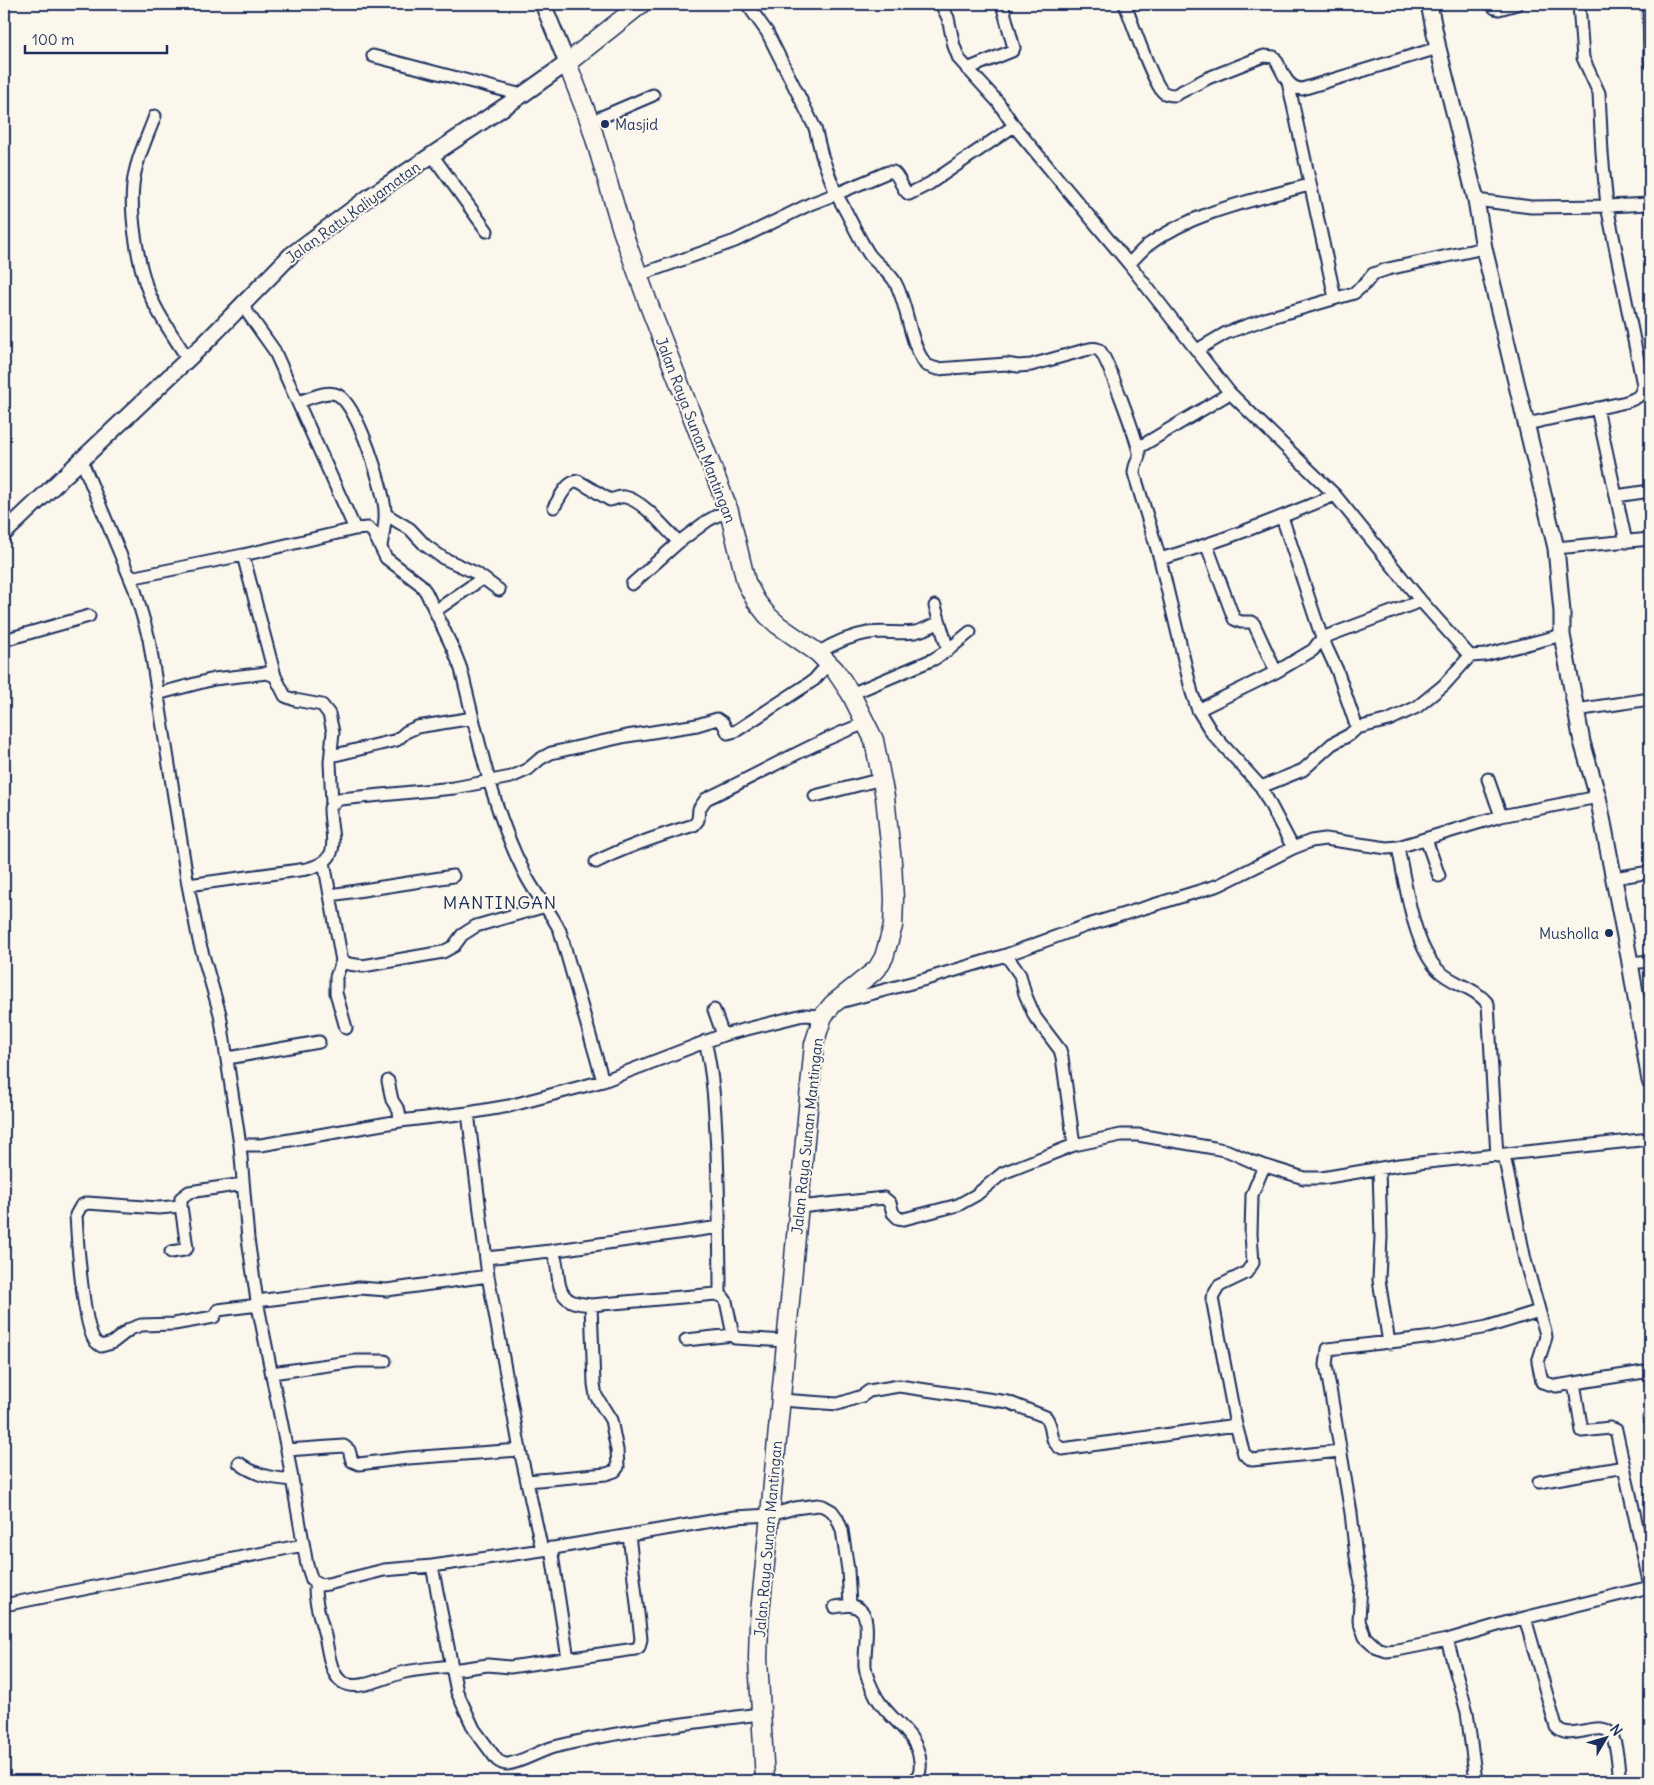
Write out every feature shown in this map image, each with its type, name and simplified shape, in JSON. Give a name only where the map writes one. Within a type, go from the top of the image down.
[{"type":"main road","name":"Jalan Ratu Kaliyamatan","points":[[567,63],[641,4]]},
{"type":"main road","name":"Jalan Raya Sunan Mantingan","points":[[567,63],[590,122],[622,230],[690,411],[722,490],[746,582],[756,601],[778,625],[835,670],[851,694],[874,740],[886,797],[894,899],[893,926],[884,957],[877,969],[828,1010],[814,1044],[758,1639],[760,1714],[765,1781]]},
{"type":"street","name":"Jalan Raya Sunan Mantingan","points":[[542,4],[567,63]]},
{"type":"street","points":[[747,4],[767,32],[816,128],[822,156],[836,194],[855,232],[871,256],[894,281],[903,302],[916,345],[926,364],[937,369],[1006,364],[1018,366],[1031,365],[1085,350],[1097,349],[1100,351],[1115,380],[1138,448],[1139,454],[1134,467],[1134,473],[1160,559],[1192,693],[1198,710],[1212,733],[1261,787],[1293,848]]},
{"type":"street","points":[[941,4],[948,18],[959,59],[967,69],[998,102],[1014,126],[1129,264],[1230,393],[1335,495],[1421,601],[1470,656]]},
{"type":"street","points":[[967,69],[1012,51],[1014,48],[1002,4]]},
{"type":"street","points":[[1125,4],[1154,77],[1163,92],[1169,95],[1175,95],[1208,78],[1264,56],[1274,57],[1288,82],[1335,298]]},
{"type":"street","points":[[1429,4],[1438,48],[1476,200],[1484,248],[1556,548],[1562,612],[1562,634],[1586,760],[1598,797],[1614,878],[1650,1081]]},
{"type":"street","points":[[1491,4],[1495,8],[1500,9],[1517,4]]},
{"type":"street","points":[[1527,424],[1637,398],[1642,393],[1643,385],[1608,206],[1602,154],[1599,93],[1583,58],[1579,4]]},
{"type":"street","points":[[1648,4],[1650,64]]},
{"type":"street","points":[[1288,82],[1297,88],[1308,88],[1438,48]]},
{"type":"street","points":[[373,56],[522,95]]},
{"type":"street","name":"Jalan Ratu Kaliyamatan","points":[[4,533],[188,358],[291,255],[369,197],[567,63]]},
{"type":"street","points":[[590,122],[653,94]]},
{"type":"street","points":[[156,116],[138,163],[133,185],[134,227],[146,285],[160,315],[188,358]]},
{"type":"street","points":[[639,275],[735,241],[810,204],[888,172],[897,174],[906,192],[909,194],[930,184],[1014,126]]},
{"type":"street","points":[[432,155],[487,231]]},
{"type":"street","points":[[1129,264],[1147,246],[1178,227],[1226,208],[1309,185]]},
{"type":"street","points":[[1476,200],[1531,207],[1650,204]]},
{"type":"street","points":[[1197,350],[1226,333],[1268,318],[1354,293],[1373,274],[1484,248]]},
{"type":"street","points":[[242,305],[274,350],[355,529]]},
{"type":"street","points":[[298,402],[330,393],[338,395],[343,399],[354,414],[361,428],[384,503],[386,514],[381,546]]},
{"type":"street","points":[[1138,448],[1230,393]]},
{"type":"street","points":[[1597,408],[1626,542]]},
{"type":"street","points":[[81,459],[130,578],[149,639],[188,885],[199,941],[220,1014],[228,1058],[240,1145],[248,1239],[258,1303],[309,1574],[316,1584],[317,1602],[330,1661],[337,1678],[343,1683],[358,1685],[372,1683],[404,1672],[488,1665],[510,1667],[635,1649],[641,1644],[629,1535]]},
{"type":"street","points":[[554,507],[570,484],[574,481],[578,482],[610,500],[620,496],[633,500],[644,507],[679,542]]},
{"type":"street","points":[[1616,496],[1650,491]]},
{"type":"street","points":[[1160,559],[1206,546],[1282,518],[1335,495]]},
{"type":"street","points":[[632,584],[679,542],[711,518],[729,512]]},
{"type":"street","points":[[386,514],[410,529],[425,545],[443,558],[467,568],[499,590]]},
{"type":"street","points":[[1282,518],[1322,638],[1337,670],[1357,728]]},
{"type":"street","points":[[130,578],[243,555],[355,529],[368,528],[373,532],[386,558],[420,584],[435,611],[461,669],[490,782],[502,820],[524,873],[560,931],[603,1081]]},
{"type":"street","points":[[1556,548],[1650,539]]},
{"type":"street","points":[[1206,546],[1234,619],[1254,624],[1276,672]]},
{"type":"street","points":[[188,885],[307,869],[324,862],[334,850],[330,822],[333,732],[329,714],[322,705],[295,700],[286,696],[275,676],[243,555]]},
{"type":"street","points":[[435,611],[483,578]]},
{"type":"street","points":[[1198,710],[1276,672],[1313,650],[1322,638],[1421,601]]},
{"type":"street","points":[[935,606],[948,650]]},
{"type":"street","points":[[4,640],[89,616]]},
{"type":"street","points":[[332,804],[340,799],[454,788],[490,782],[511,777],[527,770],[551,753],[627,736],[697,725],[717,719],[723,723],[728,733],[736,731],[814,680],[823,659],[835,642],[854,636],[884,632],[914,632],[940,622]]},
{"type":"street","points":[[851,694],[934,659],[970,632]]},
{"type":"street","points":[[1261,787],[1303,770],[1332,744],[1349,736],[1357,728],[1389,720],[1417,707],[1444,685],[1470,656],[1485,656],[1562,634]]},
{"type":"street","points":[[157,694],[232,676],[267,673],[275,676]]},
{"type":"street","points":[[1576,710],[1650,699]]},
{"type":"street","points":[[331,756],[396,740],[406,732],[417,727],[473,718]]},
{"type":"street","points":[[596,862],[650,839],[694,825],[698,820],[699,809],[706,799],[780,764],[804,749],[866,723]]},
{"type":"street","points":[[816,796],[882,779]]},
{"type":"street","points":[[1488,779],[1501,816]]},
{"type":"street","points":[[240,1145],[261,1145],[400,1121],[468,1113],[546,1097],[603,1081],[723,1034],[828,1010],[1006,955],[1085,926],[1219,885],[1311,841],[1325,839],[1387,848],[1398,847],[1501,816],[1598,797]]},
{"type":"street","points":[[1426,839],[1439,876]]},
{"type":"street","points":[[1398,847],[1421,944],[1438,970],[1475,990],[1488,1004],[1500,1155],[1546,1337],[1538,1362],[1542,1382],[1556,1386],[1650,1371]]},
{"type":"street","points":[[324,862],[342,960],[336,976],[336,992],[346,1028]]},
{"type":"street","points":[[1614,878],[1650,872]]},
{"type":"street","points":[[330,895],[453,876]]},
{"type":"street","points":[[342,960],[348,964],[363,966],[443,952],[454,946],[462,935],[476,926],[546,906]]},
{"type":"street","points":[[1006,955],[1020,975],[1025,994],[1035,1017],[1060,1050],[1074,1144]]},
{"type":"street","points":[[1630,963],[1650,961]]},
{"type":"street","points":[[714,1010],[723,1034]]},
{"type":"street","points":[[705,1041],[712,1079],[715,1121],[720,1227],[720,1295]]},
{"type":"street","points":[[228,1058],[319,1042]]},
{"type":"street","points":[[388,1082],[392,1100],[399,1112],[400,1121]]},
{"type":"street","points":[[468,1113],[488,1276],[520,1450],[546,1549],[568,1658]]},
{"type":"street","points":[[799,1207],[884,1198],[890,1203],[893,1213],[898,1218],[913,1217],[958,1205],[976,1195],[1003,1173],[1074,1144],[1121,1135],[1138,1135],[1214,1148],[1304,1178],[1322,1178],[1378,1169],[1650,1140]]},
{"type":"street","points":[[1264,1166],[1252,1195],[1251,1234],[1253,1263],[1246,1273],[1219,1286],[1212,1298],[1236,1425],[1244,1454],[1252,1460],[1340,1451]]},
{"type":"street","points":[[1378,1169],[1382,1237],[1379,1280],[1389,1343]]},
{"type":"street","points":[[171,1252],[187,1248],[181,1198],[189,1192],[244,1184]]},
{"type":"street","points":[[181,1206],[159,1208],[87,1203],[78,1208],[76,1215],[82,1291],[89,1324],[96,1342],[101,1346],[107,1345],[130,1329],[141,1325],[174,1324],[214,1317],[218,1310],[359,1288],[387,1290],[488,1276]]},
{"type":"street","points":[[486,1258],[550,1252],[720,1227]]},
{"type":"street","points":[[550,1252],[554,1256],[562,1292],[571,1301],[591,1305],[716,1294],[726,1301],[733,1335],[738,1340],[786,1340]]},
{"type":"street","points":[[527,1481],[606,1474],[615,1471],[618,1467],[617,1450],[611,1420],[596,1396],[594,1384],[591,1305]]},
{"type":"street","points":[[1539,1311],[1487,1327],[1434,1337],[1328,1350],[1326,1365],[1361,1583],[1359,1621],[1366,1637],[1377,1648],[1386,1651],[1447,1640],[1525,1618],[1650,1587],[1615,1429],[1582,1431],[1574,1383]]},
{"type":"street","points":[[686,1340],[733,1335]]},
{"type":"street","points":[[272,1373],[356,1361],[385,1360]]},
{"type":"street","points":[[781,1400],[838,1404],[862,1396],[869,1391],[899,1386],[1008,1402],[1046,1417],[1050,1422],[1052,1439],[1062,1449],[1236,1425]]},
{"type":"street","points":[[287,1450],[344,1446],[349,1450],[352,1461],[359,1464],[408,1458],[520,1450]]},
{"type":"street","points":[[240,1463],[248,1470],[265,1477],[292,1480]]},
{"type":"street","points":[[1539,1482],[1624,1467]]},
{"type":"street","points":[[316,1584],[328,1584],[392,1569],[432,1566],[546,1549],[735,1517],[770,1515],[795,1508],[818,1505],[832,1511],[842,1530],[848,1570],[850,1605]]},
{"type":"street","points":[[4,1605],[303,1545]]},
{"type":"street","points":[[432,1566],[456,1692],[474,1729],[497,1760],[505,1764],[542,1750],[603,1736],[640,1729],[760,1714]]},
{"type":"street","points":[[834,1607],[850,1605],[861,1610],[866,1619],[865,1668],[874,1692],[888,1713],[913,1738],[918,1746],[920,1767],[916,1780]]},
{"type":"street","points":[[1525,1618],[1556,1727],[1560,1732],[1567,1734],[1597,1728],[1608,1731],[1613,1736],[1620,1781]]},
{"type":"street","points":[[1447,1640],[1467,1712],[1476,1781]]},
{"type":"place","name":"Masjid","points":[[605,124]]},
{"type":"place","name":"Musholla","points":[[1609,933]]},
{"type":"district","name":"MANTINGAN","points":[[500,902]]}]
